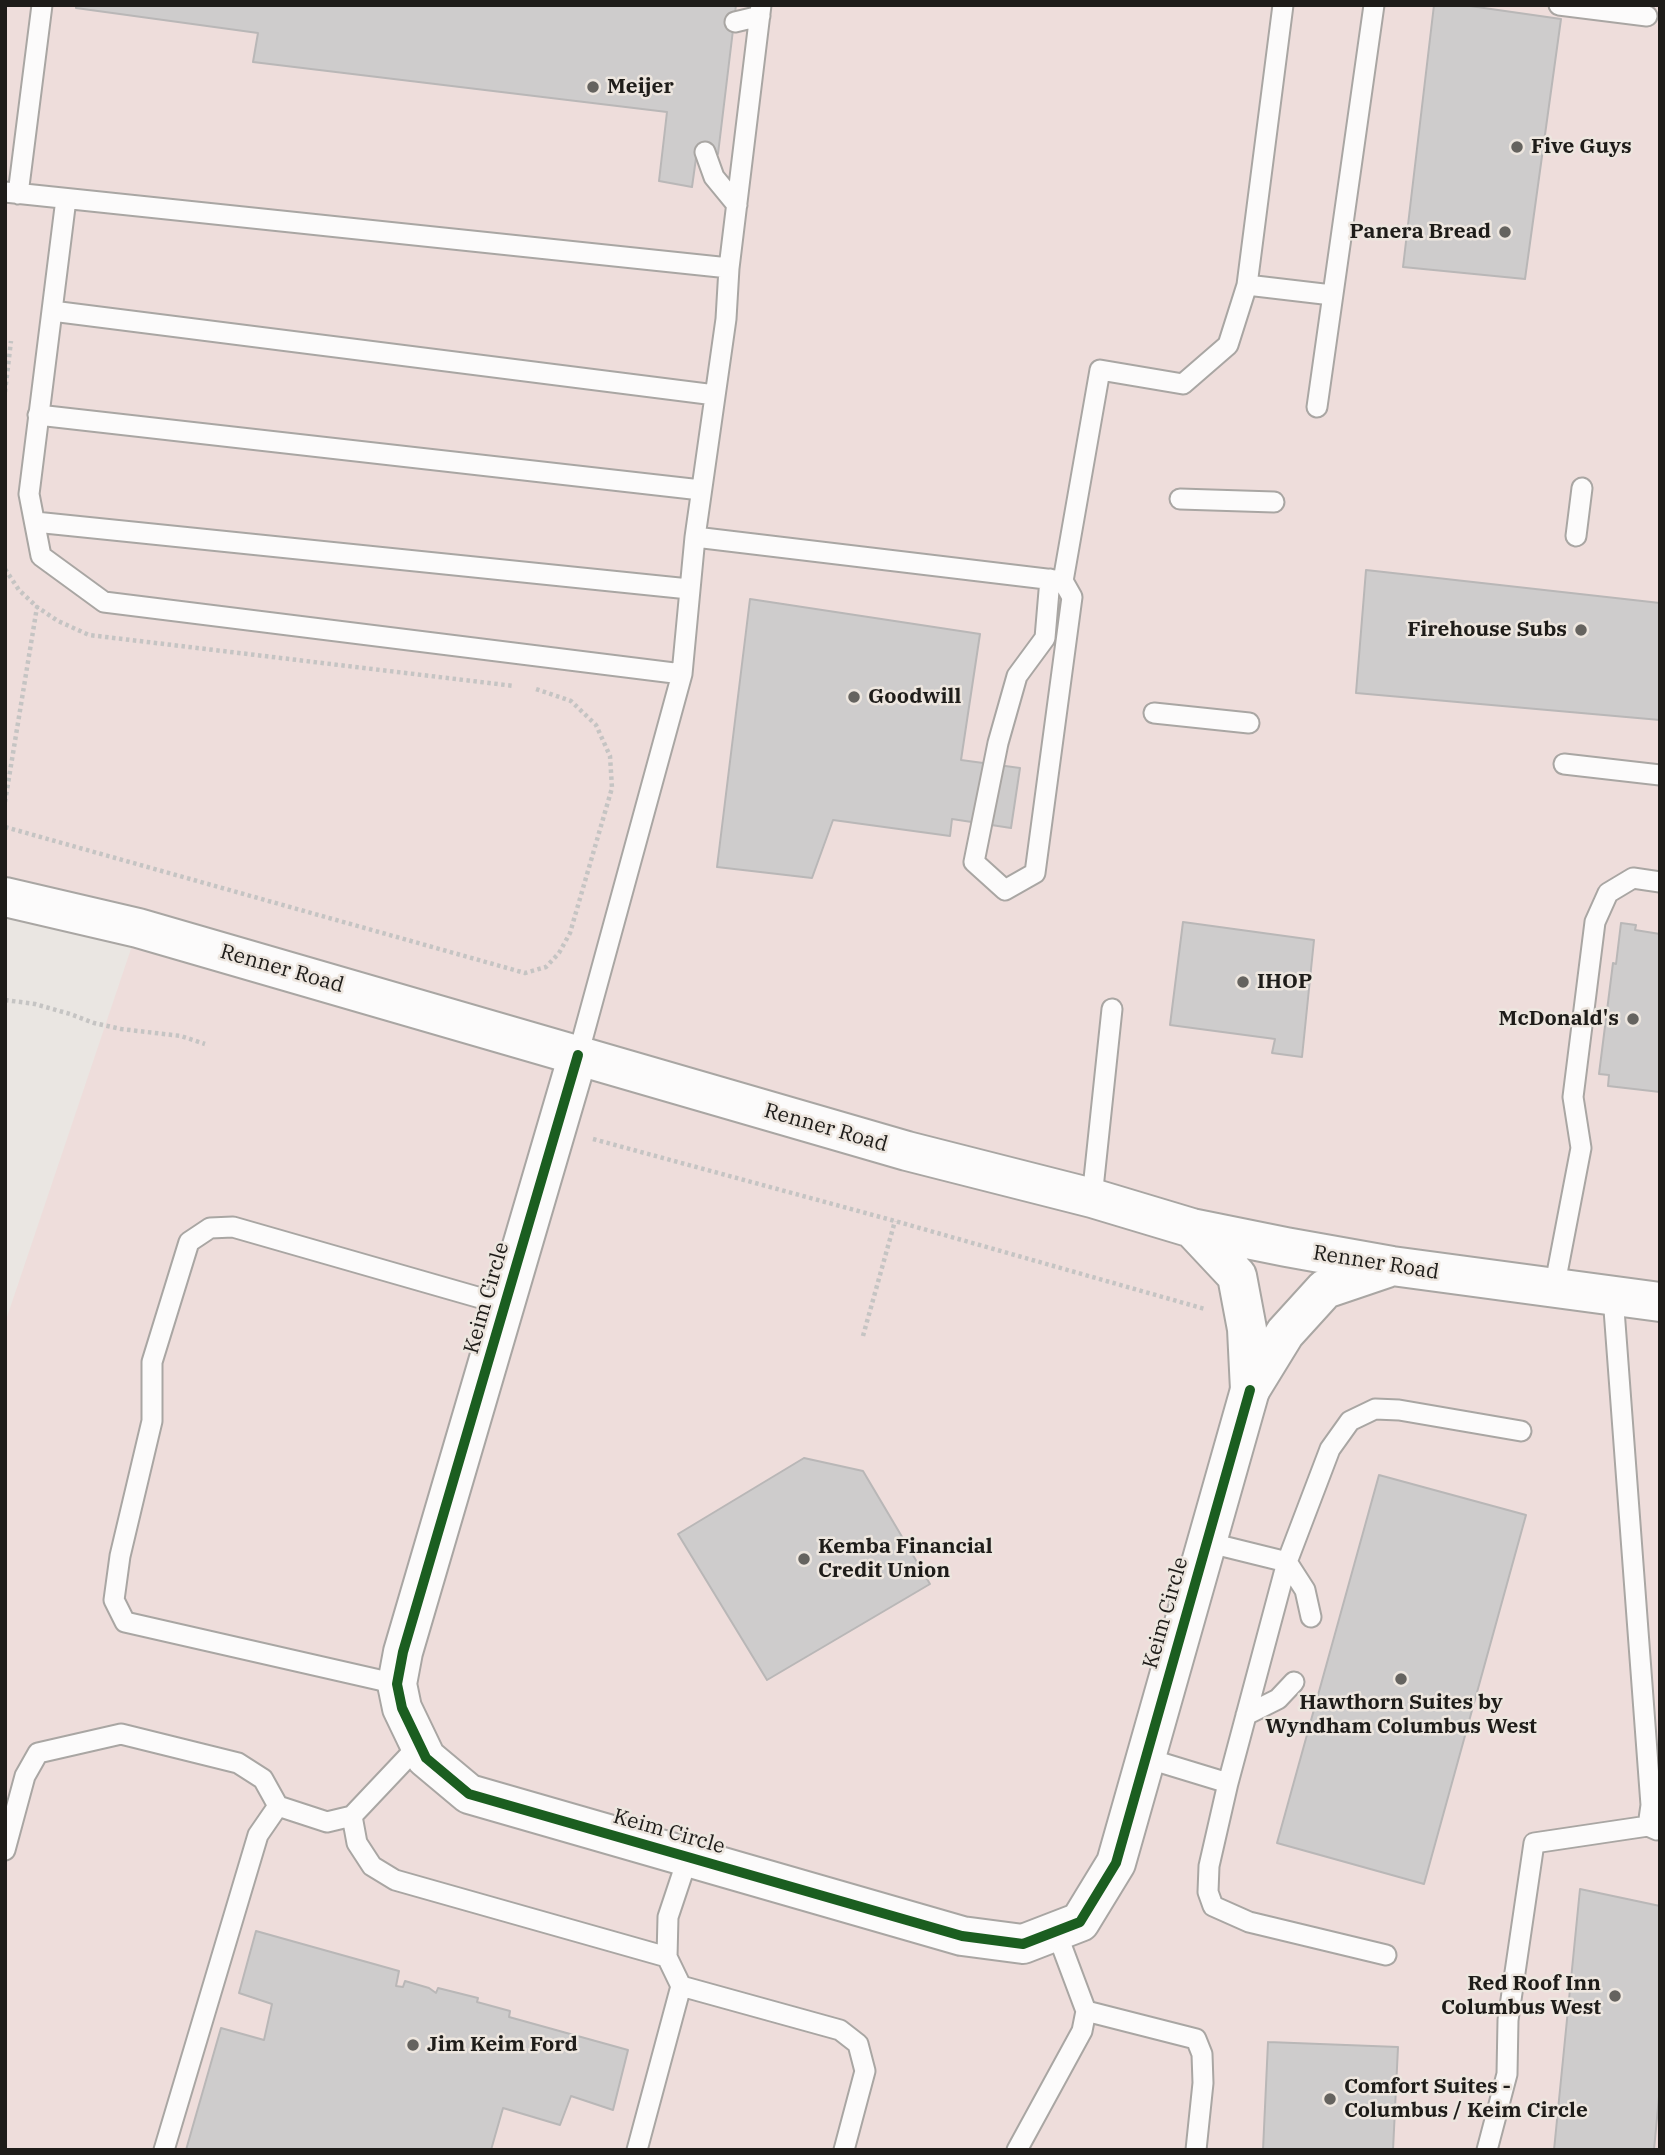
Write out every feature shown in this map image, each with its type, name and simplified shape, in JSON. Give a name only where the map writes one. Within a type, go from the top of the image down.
[{"type":"main road","name":"Renner Road","points":[[5,897],[138,928],[906,1151],[1092,1198],[1192,1228],[1392,1266],[1660,1302]]},
{"type":"main road","name":"Keim Circle","points":[[578,1055],[403,1652],[397,1684],[402,1708],[426,1758],[469,1794],[962,1936],[1023,1944],[1080,1922],[1116,1863],[1250,1390]]},
{"type":"main road","points":[[1192,1228],[1237,1276],[1247,1329],[1250,1390]]},
{"type":"main road","points":[[1250,1390],[1285,1333],[1325,1289],[1392,1266]]},
{"type":"lane","points":[[42,5],[12,193],[729,268]]},
{"type":"lane","points":[[695,537],[1056,580],[1072,597],[1035,873],[1005,890],[974,862],[998,743],[1017,676],[1045,638],[1056,580],[1100,370],[1184,384],[1228,345],[1247,285],[1283,5]]},
{"type":"lane","points":[[1317,407],[1374,5]]},
{"type":"lane","points":[[1562,5],[1647,16]]},
{"type":"lane","points":[[578,1055],[682,674],[695,537],[726,319],[729,268],[761,11],[735,22]]},
{"type":"lane","points":[[705,152],[714,177],[737,205]]},
{"type":"lane","points":[[66,199],[29,494],[41,556],[104,602],[682,674]]},
{"type":"lane","points":[[1247,285],[1332,295]]},
{"type":"lane","points":[[52,311],[715,395]]},
{"type":"lane","points":[[38,415],[701,490]]},
{"type":"lane","points":[[1576,536],[1582,488]]},
{"type":"lane","points":[[1180,499],[1274,502]]},
{"type":"lane","points":[[35,522],[689,589]]},
{"type":"lane","points":[[1154,713],[1250,723]]},
{"type":"lane","points":[[1564,764],[1660,775]]},
{"type":"lane","points":[[1554,1289],[1581,1148],[1573,1097],[1595,922],[1608,893],[1633,878],[1660,882]]},
{"type":"lane","points":[[1092,1198],[1112,1009]]},
{"type":"lane","points":[[397,1684],[125,1622],[114,1600],[120,1556],[152,1421],[152,1362],[189,1242],[210,1228],[233,1227],[505,1305]]},
{"type":"lane","points":[[1487,2150],[1507,2074],[1508,2020],[1534,1843],[1654,1828],[1651,1805],[1651,1676],[1613,1296]]},
{"type":"lane","points":[[1386,1955],[1250,1922],[1213,1906],[1208,1892],[1209,1866],[1228,1783],[1287,1562],[1329,1449],[1350,1421],[1376,1409],[1399,1410],[1521,1431]]},
{"type":"lane","points":[[1206,1542],[1287,1562],[1305,1590],[1311,1617]]},
{"type":"lane","points":[[1246,1715],[1278,1699],[1294,1682]]},
{"type":"lane","points":[[5,1850],[25,1776],[37,1753],[121,1734],[238,1763],[263,1779],[278,1806],[327,1822],[352,1816],[419,1744]]},
{"type":"lane","points":[[1146,1758],[1228,1783]]},
{"type":"lane","points":[[164,2150],[258,1835],[278,1806]]},
{"type":"lane","points":[[352,1816],[358,1843],[372,1866],[395,1880],[667,1957]]},
{"type":"lane","points":[[637,2150],[681,1986],[667,1957],[668,1917],[688,1857]]},
{"type":"lane","points":[[1017,2150],[1082,2031],[1086,2011],[1056,1931]]},
{"type":"lane","points":[[681,1986],[840,2030],[858,2044],[866,2071],[844,2150]]},
{"type":"lane","points":[[1086,2011],[1196,2039],[1202,2054],[1203,2083],[1196,2150]]},
{"type":"path","points":[[5,392],[11,341]]},
{"type":"path","points":[[5,569],[19,590],[37,607],[58,621],[89,635],[537,688],[571,701],[596,725],[610,756],[612,788],[570,933],[559,953],[545,967],[525,973],[5,827]]},
{"type":"path","points":[[5,803],[37,607]]},
{"type":"path","points":[[5,1000],[35,1004],[107,1026],[181,1037],[205,1044]]},
{"type":"path","points":[[589,1138],[895,1221],[1205,1310],[1213,1306]]},
{"type":"path","points":[[863,1336],[895,1221]]},
{"type":"shaded area","points":[[5,5],[1660,5],[1660,2150],[5,2150],[5,1323],[138,928],[5,897]]},
{"type":"building","name":"Meijer","points":[[76,5],[736,5],[718,154],[697,151],[692,187],[659,181],[667,112],[253,62],[258,33],[76,8]]},
{"type":"building","points":[[1434,5],[1463,5],[1561,19],[1525,279],[1403,267]]},
{"type":"building","points":[[1366,570],[1660,603],[1660,720],[1356,693]]},
{"type":"building","name":"Goodwill","points":[[750,599],[980,634],[961,760],[1020,768],[1011,828],[952,819],[950,836],[833,820],[812,878],[717,867]]},
{"type":"building","name":"IHOP","points":[[1183,922],[1314,940],[1302,1057],[1272,1053],[1275,1039],[1170,1025]]},
{"type":"building","name":"McDonald's","points":[[1621,923],[1636,925],[1635,930],[1660,934],[1660,1092],[1608,1086],[1609,1075],[1599,1074],[1613,963],[1616,964]]},
{"type":"building","name":"Kemba Financial Credit Union","points":[[804,1458],[863,1471],[930,1584],[767,1680],[678,1534]]},
{"type":"building","name":"Hawthorn Suites by Wyndham Columbus West","points":[[1379,1475],[1526,1515],[1424,1884],[1277,1843]]},
{"type":"building","name":"Red Roof Inn Columbus West","points":[[1580,1889],[1660,1906],[1660,2086],[1654,2150],[1554,2150]]},
{"type":"building","name":"Jim Keim Ford","points":[[256,1931],[399,1971],[396,1986],[403,1987],[405,1981],[429,1988],[436,1993],[438,1988],[478,1998],[477,2002],[510,2011],[509,2017],[628,2050],[613,2110],[571,2096],[560,2125],[503,2108],[491,2150],[186,2150],[221,2028],[264,2040],[272,2004],[239,1993]]},
{"type":"building","name":"Comfort Suites - Columbus / Keim Circle","points":[[1268,2042],[1398,2047],[1393,2150],[1263,2150]]},
{"type":"cycle path","points":[[578,1055],[403,1652],[397,1684],[402,1708],[426,1758],[469,1794],[962,1936],[1023,1944],[1080,1922],[1116,1863],[1250,1390]]},
{"type":"place","name":"Meijer","points":[[593,87]]},
{"type":"place","name":"Five Guys","points":[[1517,147]]},
{"type":"place","name":"Panera Bread","points":[[1505,232]]},
{"type":"place","name":"Firehouse Subs","points":[[1581,630]]},
{"type":"place","name":"Goodwill","points":[[854,697]]},
{"type":"place","name":"IHOP","points":[[1243,982]]},
{"type":"place","name":"McDonald's","points":[[1633,1019]]},
{"type":"place","name":"Kemba Financial Credit Union","points":[[804,1559]]},
{"type":"place","name":"Hawthorn Suites by Wyndham Columbus West","points":[[1401,1679]]},
{"type":"place","name":"Red Roof Inn Columbus West","points":[[1615,1996]]},
{"type":"place","name":"Jim Keim Ford","points":[[413,2045]]},
{"type":"place","name":"Comfort Suites - Columbus / Keim Circle","points":[[1330,2099]]}]
